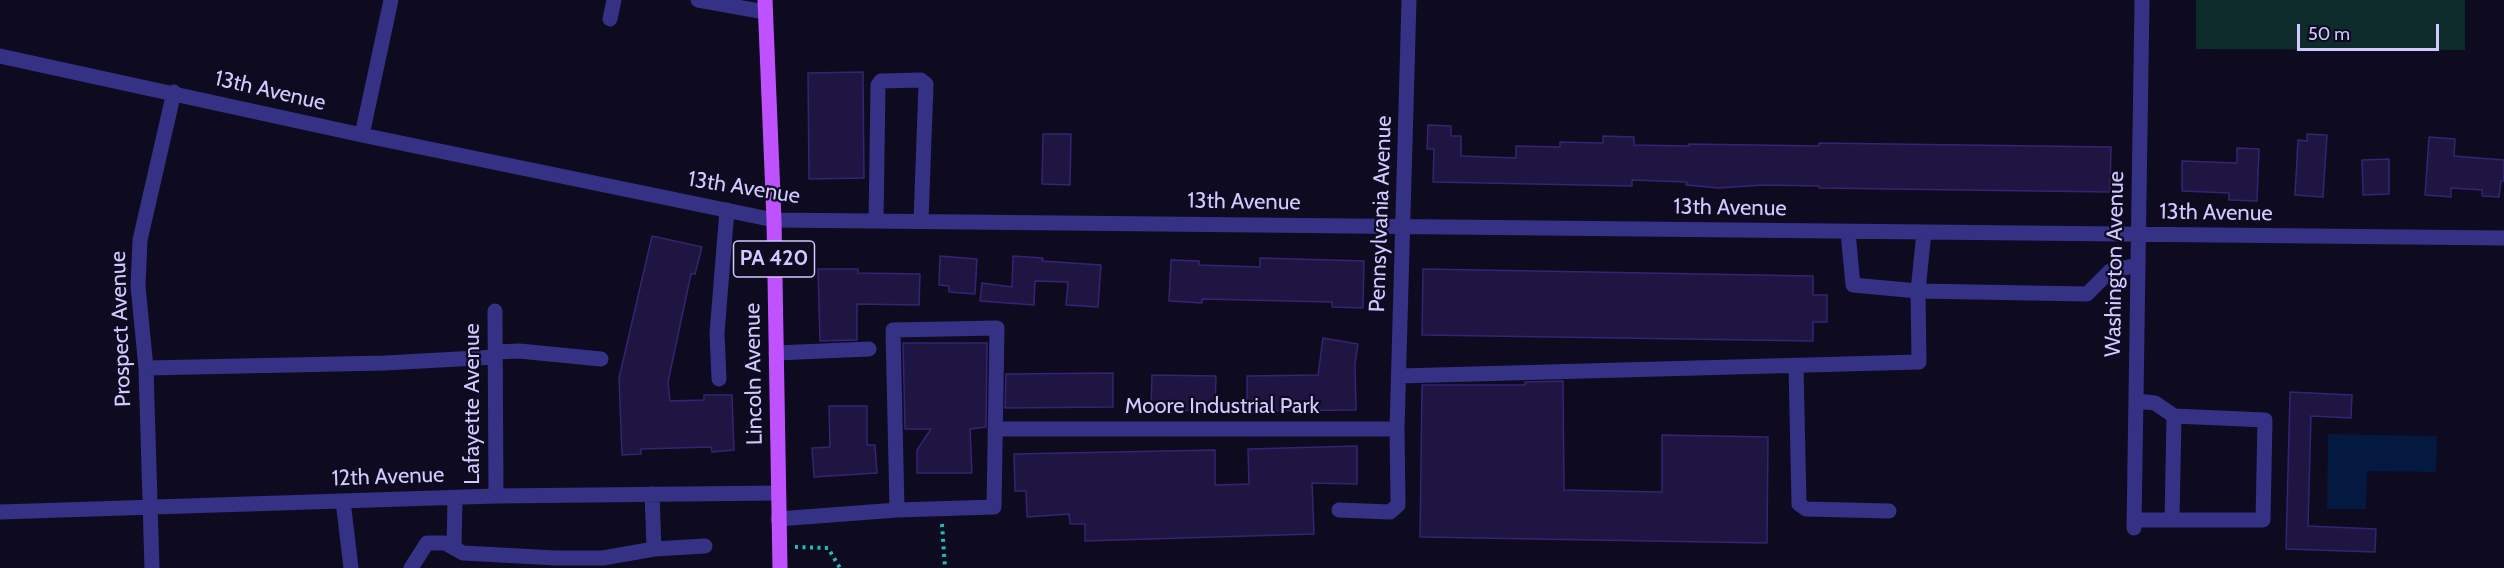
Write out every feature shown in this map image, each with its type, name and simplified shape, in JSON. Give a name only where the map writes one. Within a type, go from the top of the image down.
[{"type":"main road","name":"Lincoln Avenue","points":[[765,6],[774,220],[780,568]]},
{"type":"street","points":[[363,135],[390,0]]},
{"type":"street","points":[[610,19],[614,0]]},
{"type":"street","points":[[698,0],[765,6]]},
{"type":"street","name":"Pennsylvania Avenue","points":[[1339,510],[1390,512],[1398,505],[1397,429],[1409,0]]},
{"type":"street","name":"Washington Avenue","points":[[2142,0],[2134,524],[2172,520]]},
{"type":"street","name":"13th Avenue","points":[[0,56],[174,92],[363,135],[774,220],[2504,238]]},
{"type":"street","points":[[876,221],[878,85],[881,81],[921,80],[926,84],[921,221]]},
{"type":"street","name":"Prospect Avenue","points":[[153,568],[149,506],[146,368],[138,286],[140,240],[174,92]]},
{"type":"street","points":[[718,379],[717,333],[727,210]]},
{"type":"street","points":[[1848,232],[1853,285],[1918,291],[2087,294],[2110,271],[2138,265]]},
{"type":"street","points":[[1399,376],[1919,362],[1918,291],[1924,232]]},
{"type":"street","name":"Lafayette Avenue","points":[[495,311],[496,496]]},
{"type":"street","points":[[778,519],[897,510],[994,507],[997,328],[893,330],[897,510]]},
{"type":"street","points":[[776,353],[869,350]]},
{"type":"street","points":[[146,368],[385,363],[495,355],[519,351],[601,359]]},
{"type":"street","points":[[1796,366],[1799,504],[1806,509],[1889,511]]},
{"type":"street","points":[[2136,401],[2155,403],[2174,416],[2265,420],[2263,520],[2172,520],[2174,416]]},
{"type":"street","name":"Moore Industrial Park","points":[[995,429],[1397,429]]},
{"type":"street","name":"12th Avenue","points":[[0,512],[496,496],[778,493]]},
{"type":"street","points":[[652,494],[654,549]]},
{"type":"street","points":[[454,548],[455,498]]},
{"type":"street","points":[[343,501],[351,568]]},
{"type":"street","points":[[411,568],[427,543],[445,543],[463,553],[556,558],[603,558],[654,549],[705,546]]},
{"type":"path","points":[[940,509],[945,568]]},
{"type":"path","points":[[792,548],[828,548],[840,568]]},
{"type":"green space","points":[[2196,0],[2465,0],[2465,50],[2196,49]]},
{"type":"water","points":[[2328,434],[2437,436],[2436,472],[2367,471],[2366,509],[2327,509]]},
{"type":"building","points":[[863,72],[864,178],[809,179],[808,73]]},
{"type":"building","points":[[1428,125],[1451,126],[1451,136],[1461,136],[1461,156],[1516,158],[1516,146],[1560,147],[1560,142],[1603,143],[1603,136],[1634,137],[1634,145],[1819,146],[1819,143],[2111,147],[2110,192],[1819,188],[1819,186],[1763,185],[1719,188],[1686,185],[1687,182],[1632,180],[1632,186],[1433,182],[1434,149],[1427,149]]},
{"type":"building","points":[[1043,134],[1071,134],[1070,185],[1042,184]]},
{"type":"building","points":[[2307,134],[2327,135],[2323,197],[2295,195],[2298,140],[2307,141]]},
{"type":"building","points":[[2429,137],[2455,139],[2454,156],[2504,160],[2504,181],[2501,181],[2499,197],[2482,196],[2482,190],[2451,188],[2451,197],[2425,195]]},
{"type":"building","points":[[2237,148],[2259,149],[2257,201],[2229,200],[2229,193],[2182,191],[2182,161],[2237,163]]},
{"type":"building","points":[[2389,159],[2389,194],[2363,195],[2362,160]]},
{"type":"building","points":[[652,236],[702,247],[695,274],[691,274],[668,382],[670,401],[704,400],[704,395],[732,395],[734,450],[712,452],[711,447],[641,449],[641,454],[622,455],[619,378]]},
{"type":"building","points":[[940,256],[977,259],[975,294],[949,292],[949,286],[939,285]]},
{"type":"building","points":[[1013,256],[1043,258],[1042,261],[1101,265],[1098,307],[1066,305],[1068,282],[1035,281],[1034,305],[980,301],[982,283],[1012,287]]},
{"type":"building","points":[[1260,258],[1364,261],[1363,308],[1332,307],[1332,302],[1202,299],[1202,303],[1169,301],[1171,260],[1199,261],[1199,265],[1260,267]]},
{"type":"building","points":[[818,269],[858,269],[858,273],[920,274],[919,305],[857,304],[857,340],[820,341]]},
{"type":"building","points":[[1423,269],[1813,276],[1813,295],[1827,295],[1827,322],[1813,322],[1813,341],[1422,335]]},
{"type":"building","points":[[1323,338],[1358,344],[1355,364],[1356,410],[1247,411],[1247,376],[1318,375]]},
{"type":"building","points":[[903,343],[987,343],[986,427],[970,429],[972,473],[917,473],[917,450],[931,429],[905,429]]},
{"type":"building","points":[[1113,373],[1113,407],[1005,408],[1006,374]]},
{"type":"building","points":[[1152,375],[1216,376],[1215,411],[1151,410]]},
{"type":"building","points":[[1563,381],[1564,490],[1662,492],[1662,435],[1768,437],[1767,543],[1420,537],[1422,385],[1525,385],[1525,382]]},
{"type":"building","points":[[2290,392],[2352,395],[2351,418],[2311,416],[2308,526],[2376,529],[2375,552],[2286,549]]},
{"type":"building","points":[[829,406],[867,406],[867,445],[875,445],[877,473],[814,477],[812,448],[830,447]]},
{"type":"building","points":[[1357,446],[1357,484],[1312,483],[1314,534],[1085,541],[1085,524],[1070,524],[1069,514],[1027,517],[1026,491],[1015,491],[1014,454],[1215,450],[1215,485],[1249,484],[1248,449]]}]
